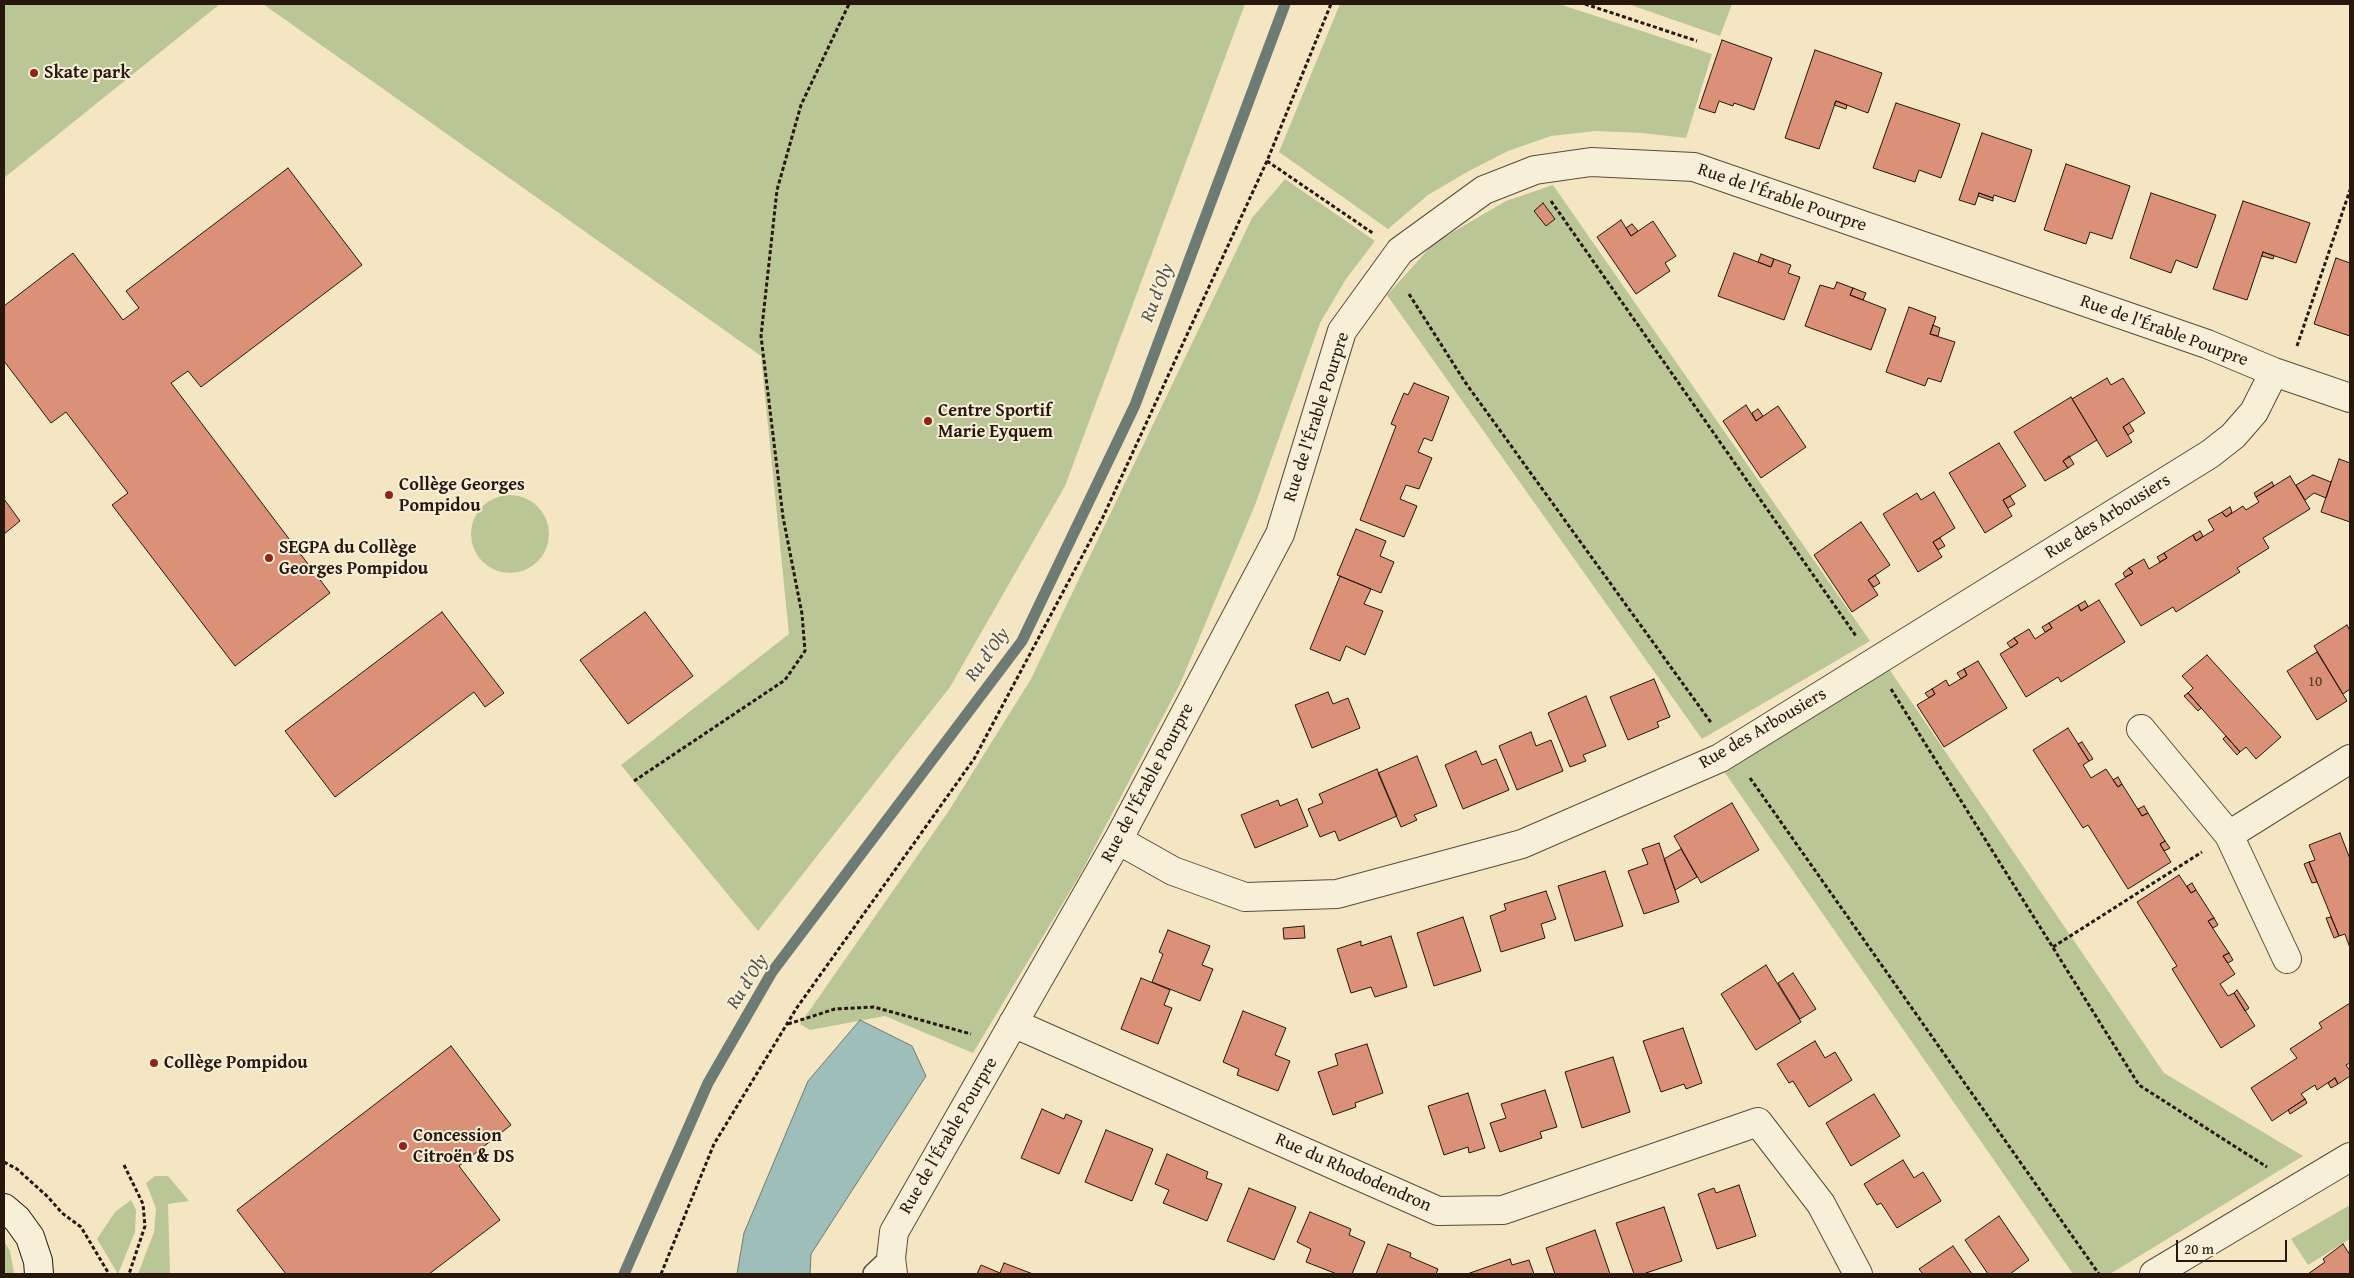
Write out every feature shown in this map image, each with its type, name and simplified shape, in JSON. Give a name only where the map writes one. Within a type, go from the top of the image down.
[{"type":"street","name":"Rue de l'Érable Pourpre","points":[[886,1269],[894,1232],[1118,840],[1280,534],[1342,330],[1400,252],[1484,190],[1535,170],[1592,162],[1694,166],[2207,344],[2274,372],[2350,398]]},
{"type":"street","name":"Rue des Arbousiers","points":[[1118,840],[1173,871],[1245,897],[1337,894],[1522,844],[1731,752],[2210,454],[2233,436],[2254,412],[2274,372]]},
{"type":"street","points":[[2141,729],[2229,835],[2287,959]]},
{"type":"street","points":[[2229,835],[2350,760]]},
{"type":"street","name":"Rue du Rhododendron","points":[[1008,1033],[1438,1211],[1503,1210],[1758,1122],[1821,1204],[1858,1274]]},
{"type":"street","points":[[2154,1274],[2350,1157]]},
{"type":"street","points":[[4,1208],[16,1219],[30,1237],[38,1261],[39,1274]]},
{"type":"path","points":[[634,781],[785,680],[805,651],[802,614],[784,517],[761,336],[776,190],[801,105],[849,4]]},
{"type":"path","points":[[661,1274],[714,1144],[787,1024],[974,759],[1103,516],[1267,161],[1331,4]]},
{"type":"path","points":[[1585,4],[1697,41]]},
{"type":"path","points":[[1267,161],[1400,252],[1403,286],[1465,382],[1731,752],[2099,1274]]},
{"type":"path","points":[[2274,372],[2297,346],[2350,190]]},
{"type":"path","points":[[1547,195],[1856,637]]},
{"type":"path","points":[[1888,685],[2139,1085],[2299,1188]]},
{"type":"path","points":[[2053,947],[2229,835]]},
{"type":"path","points":[[787,1024],[835,1009],[874,1007],[1008,1033]]},
{"type":"path","points":[[4,1162],[17,1170],[48,1197],[62,1213],[81,1227],[109,1274]]},
{"type":"path","points":[[124,1165],[143,1204],[145,1226],[129,1274]]},
{"type":"green space","points":[[4,4],[220,4],[4,178]]},
{"type":"green space","name":"Centre Sportif Marie Eyquem","points":[[263,4],[1245,4],[1065,486],[950,687],[758,931],[621,765],[789,634],[761,356]]},
{"type":"green space","points":[[1340,4],[1559,4],[1712,54],[1686,138],[1642,133],[1596,131],[1551,136],[1508,151],[1467,172],[1428,195],[1388,229],[1279,152]]},
{"type":"green space","points":[[1628,4],[1732,4],[1720,36]]},
{"type":"green space","points":[[1285,179],[1375,241],[1346,279],[1320,323],[1255,505],[1180,684],[1081,873],[973,1053],[885,1016],[810,1030],[800,1024],[948,812],[1031,679],[1252,218]]},
{"type":"green space","points":[[1553,185],[1870,641],[1702,739],[1387,295],[1434,243],[1506,201]]},
{"type":"green space","points":[[502,495],[518,495],[532,501],[543,512],[549,526],[549,542],[543,556],[532,567],[518,573],[502,573],[488,567],[477,556],[471,542],[471,526],[477,512],[488,501]]},
{"type":"green space","points":[[1887,666],[2164,1073],[2303,1156],[2110,1274],[2073,1274],[1723,770]]},
{"type":"green space","points":[[155,1176],[168,1176],[189,1201],[168,1204],[170,1274],[138,1274],[154,1232],[156,1208],[146,1183]]},
{"type":"green space","points":[[131,1200],[136,1210],[135,1232],[118,1274],[97,1239],[115,1212]]},
{"type":"green space","points":[[2350,1205],[2350,1239],[2308,1265],[2291,1239]]},
{"type":"green space","points":[[4,1241],[10,1251],[14,1274],[4,1274]]},
{"type":"water","points":[[860,1020],[912,1046],[926,1076],[811,1254],[810,1274],[737,1274],[744,1233],[808,1081]]},
{"type":"building","points":[[1722,40],[1772,58],[1754,110],[1734,103],[1733,106],[1719,101],[1715,113],[1699,108]]},
{"type":"building","points":[[1815,50],[1882,73],[1868,113],[1836,101],[1819,149],[1785,138]]},
{"type":"building","points":[[1836,101],[1847,105],[1846,109],[1834,105]]},
{"type":"building","points":[[1896,103],[1960,124],[1941,178],[1919,170],[1915,182],[1873,168]]},
{"type":"building","points":[[1982,133],[2032,150],[2015,202],[1994,195],[1993,198],[1979,193],[1975,205],[1959,200]]},
{"type":"building","points":[[2066,164],[2130,186],[2112,239],[2090,232],[2086,244],[2044,230]]},
{"type":"building","points":[[288,168],[362,265],[201,387],[188,371],[171,383],[330,593],[235,666],[112,505],[128,493],[66,412],[51,423],[4,361],[4,306],[73,253],[123,320],[139,308],[126,291]]},
{"type":"building","points":[[1979,193],[1993,198],[1993,201],[1978,196]]},
{"type":"building","points":[[2151,193],[2216,215],[2197,268],[2176,260],[2171,273],[2130,258]]},
{"type":"building","points":[[2243,201],[2310,223],[2296,263],[2263,252],[2247,300],[2213,289]]},
{"type":"building","points":[[1543,203],[1555,219],[1546,226],[1534,211]]},
{"type":"building","points":[[1621,220],[1631,236],[1653,221],[1676,256],[1665,263],[1670,271],[1636,294],[1597,237]]},
{"type":"building","points":[[1632,224],[1638,231],[1631,236],[1626,228]]},
{"type":"building","points":[[2263,252],[2274,256],[2273,259],[2262,256]]},
{"type":"building","points":[[1734,253],[1771,267],[1774,259],[1791,265],[1788,273],[1800,277],[1784,320],[1718,296]]},
{"type":"building","points":[[1761,254],[1774,259],[1771,267],[1758,262]]},
{"type":"building","points":[[2336,258],[2350,263],[2350,336],[2314,324]]},
{"type":"building","points":[[1837,282],[1853,288],[1850,295],[1886,309],[1871,350],[1805,326],[1820,285],[1834,289]]},
{"type":"building","points":[[1853,288],[1866,293],[1863,300],[1850,295]]},
{"type":"building","points":[[1909,307],[1936,317],[1930,334],[1955,342],[1941,382],[1928,378],[1925,386],[1886,372]]},
{"type":"building","points":[[1933,325],[1940,328],[1938,336],[1930,334]]},
{"type":"building","points":[[2107,378],[2111,385],[2123,378],[2145,413],[2123,427],[2132,442],[2107,457],[2072,399]]},
{"type":"building","points":[[1414,383],[1449,397],[1432,441],[1424,438],[1418,452],[1432,458],[1419,489],[1406,485],[1400,499],[1417,506],[1404,537],[1360,520],[1396,426],[1391,424],[1404,393],[1408,395]]},
{"type":"building","points":[[2071,397],[2097,440],[2063,461],[2068,468],[2045,481],[2014,432]]},
{"type":"building","points":[[1746,405],[1756,421],[1778,406],[1806,447],[1761,478],[1723,421]]},
{"type":"building","points":[[1758,409],[1763,416],[1756,421],[1752,413]]},
{"type":"building","points":[[2129,423],[2134,431],[2128,435],[2123,427]]},
{"type":"building","points":[[1999,443],[2026,486],[2003,500],[2012,516],[1985,533],[1949,473]]},
{"type":"building","points":[[2069,456],[2074,464],[2068,468],[2063,461]]},
{"type":"building","points":[[2339,459],[2350,463],[2350,522],[2321,512]]},
{"type":"building","points":[[2313,475],[2331,482],[2326,498],[2314,493],[2305,500],[2296,485]]},
{"type":"building","points":[[2290,476],[2310,509],[2263,538],[2269,548],[2237,568],[2240,572],[2176,612],[2173,607],[2141,626],[2115,584],[2133,573],[2129,568],[2144,559],[2149,569],[2167,558],[2164,553],[2193,535],[2196,541],[2214,530],[2208,520],[2222,512],[2226,517],[2243,506],[2246,510],[2259,502],[2256,497]]},
{"type":"building","points":[[2272,482],[2274,486],[2256,497],[2254,493]]},
{"type":"building","points":[[1934,492],[1955,528],[1933,542],[1942,557],[1918,572],[1883,514],[1917,493],[1921,500]]},
{"type":"building","points":[[2010,496],[2015,504],[2008,508],[2003,500]]},
{"type":"building","points":[[4,499],[20,521],[4,534]]},
{"type":"building","points":[[2230,507],[2232,512],[2226,517],[2222,512]]},
{"type":"building","points":[[1861,522],[1890,565],[1868,580],[1878,595],[1852,612],[1814,555]]},
{"type":"building","points":[[1356,529],[1386,541],[1380,556],[1394,562],[1381,593],[1337,575]]},
{"type":"building","points":[[2200,531],[2203,536],[2196,541],[2193,535]]},
{"type":"building","points":[[1940,538],[1945,546],[1938,550],[1933,542]]},
{"type":"building","points":[[2164,553],[2167,558],[2160,562],[2157,557]]},
{"type":"building","points":[[2129,568],[2133,573],[2125,577],[2123,573]]},
{"type":"building","points":[[1875,575],[1880,583],[1874,587],[1868,580]]},
{"type":"building","points":[[1340,576],[1371,589],[1364,604],[1383,611],[1365,655],[1346,646],[1340,661],[1310,649]]},
{"type":"building","points":[[2099,600],[2125,642],[2061,682],[2058,677],[2026,697],[2000,654],[2018,643],[2014,638],[2029,629],[2035,639],[2052,628],[2049,623],[2078,605],[2081,611]]},
{"type":"building","points":[[2085,601],[2088,606],[2081,611],[2078,605]]},
{"type":"building","points":[[442,612],[504,693],[485,707],[474,692],[335,797],[285,731]]},
{"type":"building","points":[[645,612],[693,676],[628,724],[580,660]]},
{"type":"building","points":[[2049,623],[2052,628],[2045,632],[2042,627]]},
{"type":"building","points":[[2347,625],[2350,631],[2350,689],[2343,694],[2314,646]]},
{"type":"building","points":[[2014,638],[2018,643],[2011,648],[2007,643]]},
{"type":"building","points":[[2317,652],[2347,701],[2317,720],[2287,671]]},
{"type":"building","points":[[2207,655],[2281,737],[2256,759],[2246,747],[2240,752],[2188,693],[2193,688],[2182,676]]},
{"type":"building","points":[[1978,661],[2007,708],[1944,747],[1917,705],[1935,694],[1932,689],[1946,680],[1949,686],[1967,675],[1964,669]]},
{"type":"building","points":[[1964,669],[1967,675],[1961,679],[1957,673]]},
{"type":"building","points":[[1654,679],[1670,717],[1657,722],[1659,727],[1628,740],[1610,697]]},
{"type":"building","points":[[1932,689],[1935,694],[1929,698],[1925,693]]},
{"type":"building","points":[[1328,692],[1333,704],[1348,698],[1360,728],[1312,748],[1295,705]]},
{"type":"building","points":[[2188,693],[2201,708],[2198,711],[2184,696]]},
{"type":"building","points":[[1586,696],[1606,746],[1583,755],[1586,761],[1570,767],[1548,713]]},
{"type":"building","points":[[2068,728],[2089,761],[2083,765],[2091,778],[2106,769],[2118,787],[2122,784],[2142,816],[2148,813],[2165,841],[2160,844],[2171,862],[2128,889],[2088,825],[2083,828],[2033,750]]},
{"type":"building","points":[[1531,732],[1536,746],[1551,740],[1563,771],[1517,790],[1499,746]]},
{"type":"building","points":[[2226,736],[2240,752],[2237,755],[2223,739]]},
{"type":"building","points":[[2082,742],[2093,759],[2089,761],[2078,744]]},
{"type":"building","points":[[1476,751],[1482,765],[1496,759],[1509,790],[1463,809],[1445,765]]},
{"type":"building","points":[[1417,756],[1437,806],[1414,815],[1417,820],[1401,827],[1378,773]]},
{"type":"building","points":[[1377,769],[1397,816],[1339,841],[1335,831],[1320,837],[1308,809],[1323,803],[1319,794]]},
{"type":"building","points":[[2118,777],[2122,784],[2118,787],[2113,780]]},
{"type":"building","points":[[1297,799],[1308,826],[1255,848],[1241,815],[1278,800],[1280,806]]},
{"type":"building","points":[[1732,803],[1759,850],[1701,883],[1674,836]]},
{"type":"building","points":[[2144,806],[2148,813],[2142,816],[2138,809]]},
{"type":"building","points":[[2340,833],[2350,859],[2350,948],[2345,934],[2339,936],[2309,862],[2315,860],[2309,845]]},
{"type":"building","points":[[2165,841],[2170,848],[2164,851],[2160,844]]},
{"type":"building","points":[[1659,843],[1679,902],[1644,914],[1628,871],[1648,864],[1642,849]]},
{"type":"building","points":[[1681,849],[1697,877],[1675,890],[1664,859]]},
{"type":"building","points":[[2309,862],[2317,882],[2312,883],[2304,864]]},
{"type":"building","points":[[1605,871],[1623,926],[1575,941],[1558,886]]},
{"type":"building","points":[[2179,875],[2191,893],[2196,890],[2214,918],[2208,921],[2229,953],[2223,956],[2235,974],[2220,984],[2228,996],[2234,993],[2255,1026],[2221,1048],[2172,969],[2177,966],[2137,902]]},
{"type":"building","points":[[2192,883],[2196,890],[2191,893],[2187,886]]},
{"type":"building","points":[[1546,891],[1556,919],[1541,924],[1545,938],[1501,952],[1490,916],[1506,910],[1504,904]]},
{"type":"building","points":[[1463,917],[1481,971],[1434,986],[1417,933]]},
{"type":"building","points":[[2331,917],[2339,936],[2334,938],[2326,918]]},
{"type":"building","points":[[2214,918],[2218,925],[2213,928],[2208,921]]},
{"type":"building","points":[[1304,926],[1305,938],[1284,939],[1283,928]]},
{"type":"building","points":[[1168,930],[1210,946],[1202,965],[1213,969],[1200,1001],[1152,982],[1163,954],[1159,952]]},
{"type":"building","points":[[1391,936],[1407,987],[1375,997],[1371,987],[1351,993],[1337,949],[1361,941],[1361,946]]},
{"type":"building","points":[[2229,953],[2233,960],[2228,963],[2223,956]]},
{"type":"building","points":[[1766,965],[1801,1022],[1756,1050],[1721,994]]},
{"type":"building","points":[[1793,973],[1816,1009],[1800,1019],[1778,983]]},
{"type":"building","points":[[1141,978],[1170,990],[1164,1005],[1172,1008],[1158,1044],[1121,1029]]},
{"type":"building","points":[[2237,990],[2249,1008],[2245,1011],[2234,993]]},
{"type":"building","points":[[2350,1003],[2350,1063],[2346,1065],[2350,1071],[2350,1076],[2338,1084],[2335,1078],[2317,1090],[2315,1085],[2301,1094],[2305,1099],[2272,1121],[2251,1088],[2297,1058],[2290,1049],[2322,1028],[2319,1023]]},
{"type":"building","points":[[1243,1011],[1286,1028],[1275,1055],[1290,1061],[1278,1091],[1237,1075],[1239,1069],[1223,1062]]},
{"type":"building","points":[[1683,1028],[1702,1083],[1686,1089],[1684,1084],[1661,1092],[1643,1041]]},
{"type":"building","points":[[1815,1041],[1825,1058],[1835,1052],[1852,1080],[1809,1107],[1793,1081],[1789,1083],[1777,1064]]},
{"type":"building","points":[[1367,1044],[1383,1093],[1355,1103],[1356,1107],[1333,1115],[1318,1072],[1338,1065],[1335,1054]]},
{"type":"building","name":"Concession Citroën & DS","points":[[451,1046],[511,1125],[459,1166],[500,1220],[429,1274],[286,1274],[237,1210]]},
{"type":"building","points":[[1613,1057],[1630,1112],[1582,1128],[1565,1072]]},
{"type":"building","points":[[2335,1078],[2338,1084],[2331,1088],[2328,1083]]},
{"type":"building","points":[[1545,1090],[1557,1127],[1540,1132],[1542,1138],[1500,1152],[1490,1123],[1506,1118],[1501,1104]]},
{"type":"building","points":[[1468,1093],[1485,1148],[1469,1153],[1468,1147],[1444,1155],[1428,1106]]},
{"type":"building","points":[[1874,1094],[1900,1136],[1851,1166],[1826,1123]]},
{"type":"building","points":[[2305,1099],[2307,1103],[2290,1114],[2288,1110]]},
{"type":"building","points":[[1042,1109],[1064,1119],[1066,1114],[1082,1121],[1059,1174],[1021,1158]]},
{"type":"building","points":[[1106,1130],[1153,1149],[1132,1201],[1085,1182]]},
{"type":"building","points":[[1167,1154],[1208,1172],[1206,1178],[1222,1184],[1207,1221],[1163,1203],[1169,1190],[1155,1184]]},
{"type":"building","points":[[1903,1160],[1914,1178],[1923,1172],[1941,1201],[1897,1228],[1881,1203],[1877,1205],[1864,1184]]},
{"type":"building","points":[[1739,1185],[1756,1236],[1717,1249],[1698,1194],[1714,1188],[1716,1193]]},
{"type":"building","points":[[1249,1188],[1296,1207],[1274,1260],[1227,1241]]},
{"type":"building","points":[[1664,1207],[1682,1261],[1643,1274],[1634,1274],[1616,1223]]},
{"type":"building","points":[[1310,1212],[1351,1229],[1349,1235],[1365,1242],[1352,1274],[1337,1274],[1306,1262],[1311,1249],[1297,1242]]},
{"type":"building","points":[[1999,1216],[2029,1260],[2010,1274],[1988,1274],[1965,1240]]},
{"type":"building","points":[[1595,1230],[1610,1274],[1555,1274],[1546,1248]]},
{"type":"building","points":[[1388,1244],[1411,1253],[1410,1257],[1438,1269],[1436,1274],[1376,1274]]},
{"type":"building","points":[[2343,1244],[2350,1255],[2350,1274],[2308,1274],[2325,1262],[2323,1259]]},
{"type":"building","points":[[1953,1246],[1972,1274],[1923,1274],[1919,1269]]},
{"type":"building","points":[[1510,1259],[1512,1265],[1529,1260],[1534,1274],[1467,1274]]},
{"type":"building","points":[[1004,1263],[1033,1274],[977,1274],[981,1265],[1000,1273]]},
{"type":"waterway","name":"Ru d'Oly","points":[[624,1274],[708,1083],[772,972],[1022,641],[1135,405],[1285,4]]},
{"type":"place","name":"Skate park","points":[[34,73]]},
{"type":"place","name":"Centre Sportif Marie Eyquem","points":[[928,421]]},
{"type":"place","name":"Collège Georges Pompidou","points":[[389,495]]},
{"type":"place","name":"SEGPA du Collège Georges Pompidou","points":[[269,558]]},
{"type":"place","name":"Collège Pompidou","points":[[154,1063]]},
{"type":"place","name":"Concession Citroën & DS","points":[[403,1146]]}]
